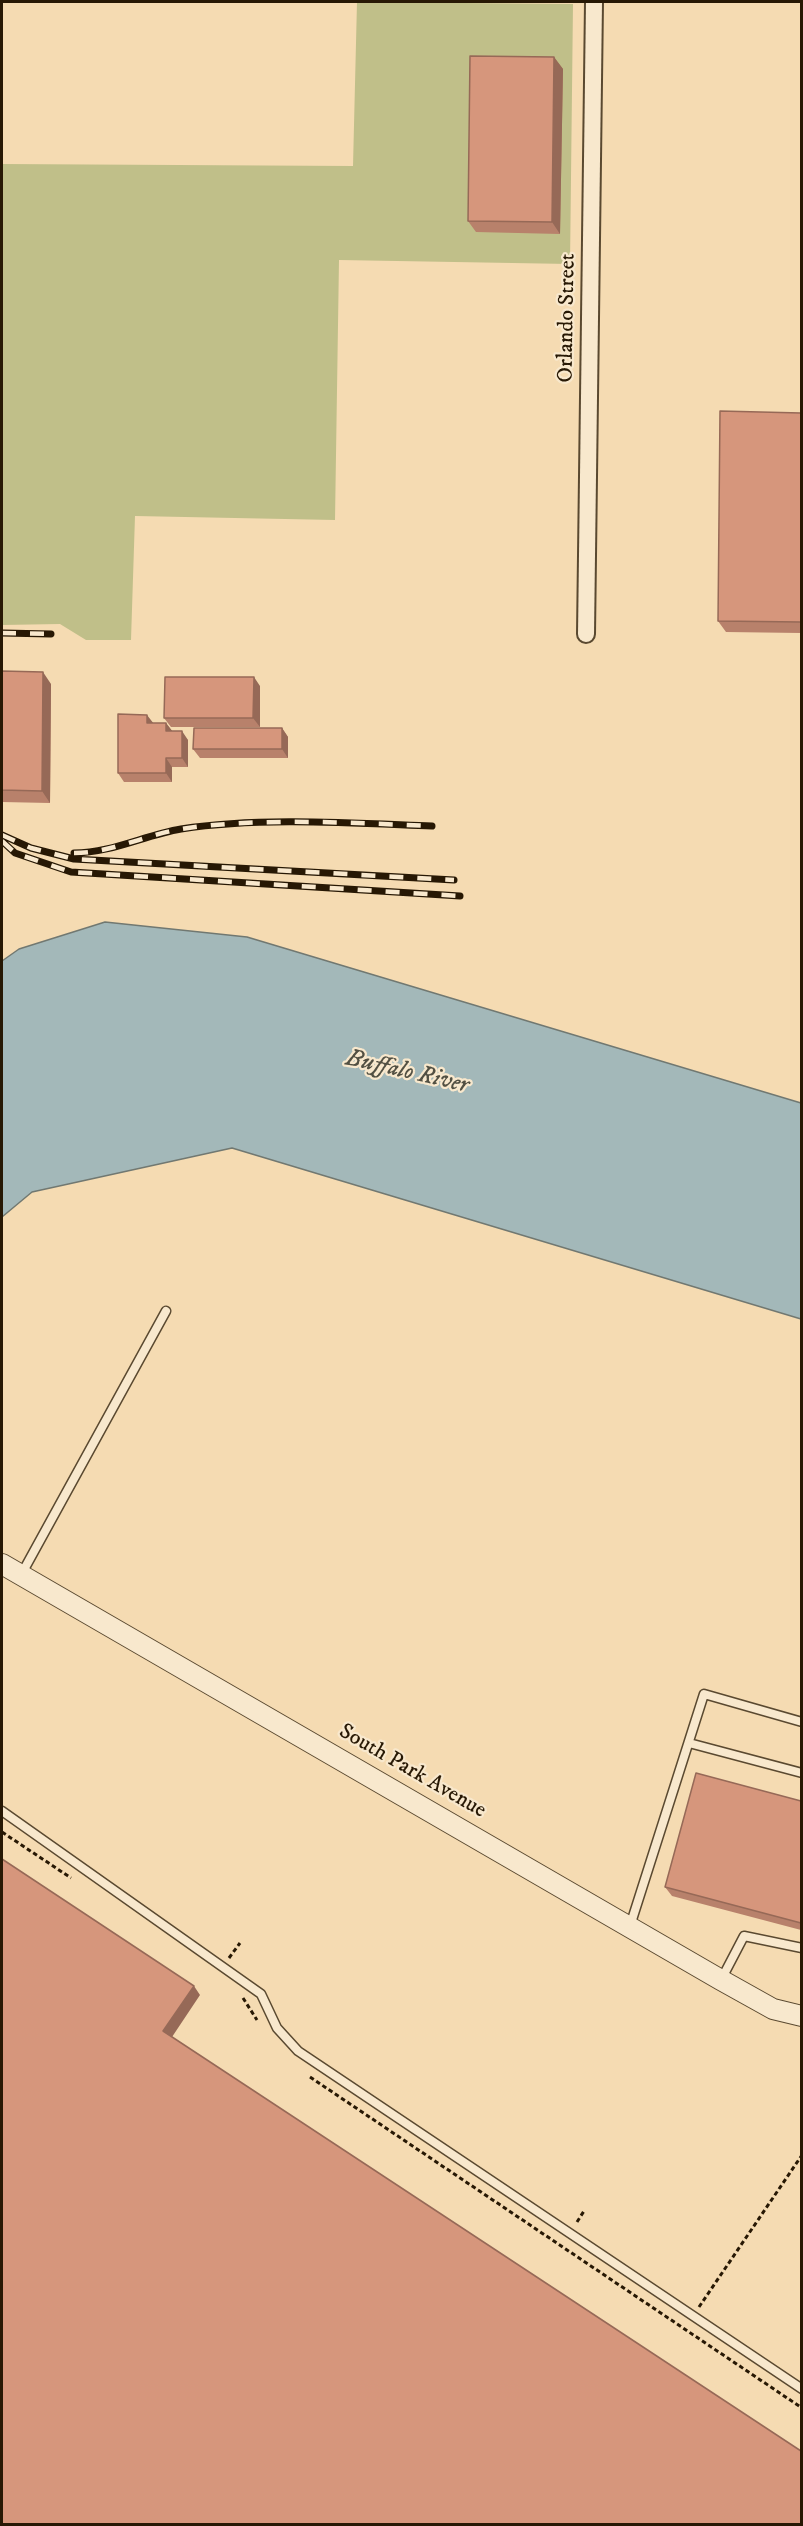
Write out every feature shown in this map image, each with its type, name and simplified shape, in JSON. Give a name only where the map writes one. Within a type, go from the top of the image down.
[{"type":"street","name":"Orlando Street","points":[[586,634],[594,2]]},
{"type":"street","name":"South Park Avenue","points":[[2,1564],[721,1980],[773,2009],[801,2016]]},
{"type":"lane","points":[[21,1575],[166,1311]]},
{"type":"lane","points":[[630,1926],[704,1694],[801,1722]]},
{"type":"lane","points":[[689,1743],[801,1773]]},
{"type":"lane","points":[[2,1811],[261,1994],[277,2028],[298,2051],[801,2389]]},
{"type":"lane","points":[[721,1980],[744,1936],[801,1948]]},
{"type":"path","points":[[682,2330],[801,2155]]},
{"type":"shaded area","points":[[357,2],[573,4],[570,264],[339,260],[335,520],[135,516],[131,640],[86,640],[60,624],[2,625],[2,164],[353,166]]},
{"type":"water","name":"Buffalo River","points":[[105,922],[247,937],[801,1103],[801,1319],[232,1148],[32,1192],[2,1217],[2,961],[19,949]]},
{"type":"building","points":[[470,56],[554,57],[552,222],[468,221]]},
{"type":"building","points":[[720,411],[801,413],[801,622],[718,621]]},
{"type":"building","points":[[2,671],[43,672],[42,791],[2,790]]},
{"type":"building","points":[[165,677],[254,677],[253,718],[164,718]]},
{"type":"building","points":[[118,714],[147,715],[147,723],[166,723],[166,731],[182,731],[182,758],[166,758],[166,773],[118,773]]},
{"type":"building","points":[[194,728],[282,728],[282,749],[193,749]]},
{"type":"building","points":[[696,1773],[801,1801],[801,1923],[665,1887]]},
{"type":"building","points":[[2,1859],[194,1986],[163,2031],[801,2451],[801,2524],[2,2524]]},
{"type":"railway","points":[[2,633],[51,634]]},
{"type":"railway","points":[[74,853],[101,850],[181,829],[211,825],[338,822],[432,826]]},
{"type":"railway","points":[[2,835],[31,848],[74,859],[454,880]]},
{"type":"railway","points":[[2,841],[15,853],[71,872],[460,896]]}]
